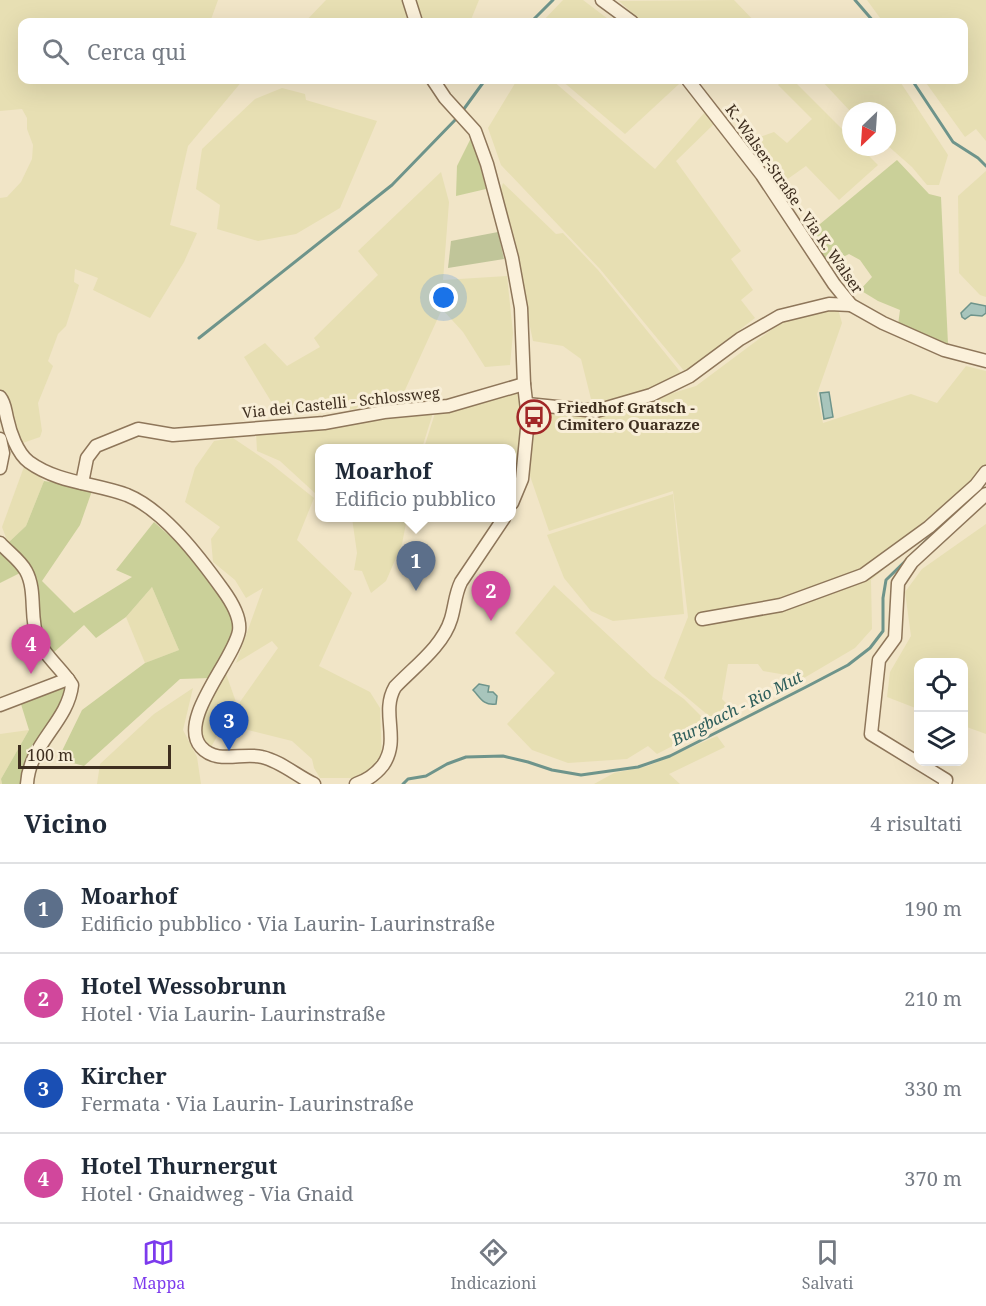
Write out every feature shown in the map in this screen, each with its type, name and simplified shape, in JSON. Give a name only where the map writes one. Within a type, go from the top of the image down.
[{"type":"street","points":[[409,0],[415,18]]},
{"type":"street","points":[[602,0],[627,18]]},
{"type":"street","points":[[436,84],[474,131],[482,148],[512,258],[521,308],[528,419],[526,454],[522,479],[516,494]]},
{"type":"street","name":"K.-Walser-Straße - Via K. Walser","points":[[691,84],[762,175],[834,285],[851,305],[883,323],[944,351],[986,361]]},
{"type":"street","points":[[527,404],[596,411],[651,395],[690,376],[740,339],[780,316],[829,304],[851,305]]},
{"type":"street","name":"Via dei Castelli - Schlossweg","points":[[82,483],[87,458],[96,446],[138,429],[173,435],[324,423],[384,412],[448,406],[524,384]]},
{"type":"street","points":[[0,397],[17,446],[27,460],[58,478],[127,496],[148,507],[198,557],[235,609],[239,629],[235,644],[204,701],[195,724],[196,737],[201,747],[212,754],[225,757],[259,756],[314,784]]},
{"type":"street","points":[[0,438],[3,453],[0,468]]},
{"type":"street","points":[[702,619],[781,605],[863,575],[929,527],[976,485],[986,472]]},
{"type":"street","points":[[945,784],[946,780],[871,734],[876,676],[879,660],[895,638],[898,583],[912,562],[986,494]]},
{"type":"street","points":[[356,784],[377,773],[387,758],[392,746],[388,704],[391,695],[395,687],[441,639],[451,620],[461,582],[501,522]]},
{"type":"street","points":[[3,546],[26,571],[31,587],[35,631],[39,644],[72,685],[68,703],[33,757],[27,784]]},
{"type":"street","points":[[0,705],[68,679]]},
{"type":"shaded area","points":[[0,0],[218,0],[211,18],[18,18],[18,84],[240,84],[188,146],[170,225],[197,233],[184,262],[150,318],[93,290],[98,278],[75,269],[74,282],[79,285],[66,326],[58,334],[48,361],[53,366],[38,403],[42,431],[40,437],[17,445],[0,396],[0,198],[7,197],[21,182],[32,159],[33,145],[27,129],[27,118],[22,109],[0,111]]},
{"type":"shaded area","points":[[326,0],[405,0],[410,18],[309,18]]},
{"type":"shaded area","points":[[416,0],[479,0],[472,18],[421,18]]},
{"type":"shaded area","points":[[563,0],[583,0],[607,18],[546,18]]},
{"type":"shaded area","points":[[734,0],[751,18],[638,18],[619,1]]},
{"type":"shaded area","points":[[867,0],[986,0],[986,141],[976,129],[965,137],[927,84],[968,84],[968,18],[880,18]]},
{"type":"shaded area","points":[[515,84],[557,84],[655,169],[705,112],[715,123],[676,161],[741,251],[731,259],[753,290],[741,300],[755,318],[685,372],[600,269],[501,165],[488,128]]},
{"type":"shaded area","points":[[566,84],[679,84],[625,134]]},
{"type":"shaded area","points":[[779,84],[797,84],[842,129],[842,156],[869,156],[878,165],[839,200],[806,166],[782,183],[745,142],[774,132],[787,143],[812,119]]},
{"type":"shaded area","points":[[825,84],[902,84],[948,155],[939,185],[927,185],[896,153],[896,102],[842,102]]},
{"type":"shaded area","points":[[282,88],[305,94],[306,100],[377,121],[340,208],[296,234],[258,241],[217,229],[220,205],[196,189],[202,149],[255,99]]},
{"type":"shaded area","points":[[986,171],[986,297],[980,295],[959,273],[958,196]]},
{"type":"shaded area","points":[[441,172],[449,202],[443,280],[507,276],[513,333],[510,365],[485,367],[463,332],[442,309],[400,401],[362,401],[356,409],[280,416],[244,357],[265,343],[287,366],[320,347],[314,338],[378,275],[358,251]]},
{"type":"shaded area","points":[[503,183],[556,234],[563,233],[598,270],[682,374],[644,392],[592,403],[581,359],[563,346],[533,341],[501,189]]},
{"type":"shaded area","points":[[838,309],[842,323],[817,394],[823,423],[911,394],[937,403],[966,366],[986,371],[986,468],[926,534],[871,580],[872,629],[855,648],[804,678],[763,671],[758,664],[728,664],[722,699],[736,713],[716,722],[664,678],[688,617],[673,491],[549,531],[529,473],[537,409],[600,415],[696,386],[790,316]]},
{"type":"shaded area","points":[[519,390],[523,420],[520,469],[516,484],[516,444],[425,444],[435,413]]},
{"type":"shaded area","points":[[433,413],[423,444],[315,444],[315,493],[280,461],[257,451],[256,433]]},
{"type":"shaded area","points":[[233,438],[270,463],[314,498],[297,540],[352,593],[319,666],[370,692],[380,708],[382,761],[367,774],[356,778],[320,778],[312,759],[292,741],[232,726],[235,709],[278,648],[272,641],[236,663],[263,588],[246,598],[235,580],[213,562],[211,539],[220,527],[185,502],[195,468],[214,441]]},
{"type":"shaded area","points":[[25,464],[44,481],[26,526],[8,543],[2,527]]},
{"type":"shaded area","points":[[673,494],[684,614],[613,621],[591,611],[564,578],[547,535]]},
{"type":"shaded area","points":[[353,522],[406,522],[402,544],[386,581],[371,593],[362,571],[354,570],[357,553]]},
{"type":"shaded area","points":[[986,524],[986,734],[968,727],[968,658],[914,658],[914,707],[887,697],[890,672],[911,636],[905,592],[922,569]]},
{"type":"shaded area","points":[[554,585],[653,677],[684,699],[711,726],[657,754],[648,746],[627,759],[568,763],[532,750],[507,724],[555,673],[515,633]]},
{"type":"shaded area","points":[[152,587],[179,650],[145,663],[126,617]]},
{"type":"shaded area","points":[[225,671],[236,702],[210,749],[200,735],[200,723]]},
{"type":"shaded area","points":[[193,688],[183,730],[197,757],[201,784],[97,784],[100,764],[154,714]]},
{"type":"shaded area","points":[[29,730],[1,779],[2,784],[0,784],[0,734]]},
{"type":"shaded area","points":[[717,736],[725,747],[669,774],[680,784],[594,784],[614,773],[648,766]]},
{"type":"green space","points":[[472,136],[486,189],[456,196],[457,166]]},
{"type":"green space","points":[[897,160],[929,194],[941,197],[948,344],[898,325],[900,310],[860,290],[872,277],[860,260],[849,254],[829,264],[808,234]]},
{"type":"green space","points":[[498,232],[504,259],[448,268],[451,241]]},
{"type":"green space","points":[[44,481],[93,488],[80,525],[42,581],[74,613],[132,577],[116,570],[154,522],[200,563],[232,612],[234,631],[210,678],[180,679],[84,766],[73,763],[62,751],[82,710],[145,663],[179,650],[152,587],[126,617],[96,638],[84,625],[52,654],[40,638],[30,568],[8,543],[26,526]]},
{"type":"green space","points":[[0,552],[22,572],[0,583]]},
{"type":"green space","points":[[65,683],[66,697],[24,763],[25,784],[2,784],[1,779],[29,730],[20,701]]},
{"type":"water","points":[[971,303],[986,306],[986,313],[982,316],[971,315],[965,319],[962,317],[961,313]]},
{"type":"water","points":[[829,392],[833,417],[824,419],[820,393]]},
{"type":"water","points":[[479,684],[489,686],[488,692],[493,692],[497,696],[496,704],[485,702],[473,690]]},
{"type":"waterway","points":[[535,18],[553,0]]},
{"type":"waterway","name":"Burgbach - Rio Mut","points":[[855,0],[871,18]]},
{"type":"waterway","points":[[461,113],[482,84]]},
{"type":"waterway","name":"Burgbach - Rio Mut","points":[[915,84],[953,142],[986,166]]},
{"type":"waterway","points":[[199,338],[392,185],[457,118]]},
{"type":"waterway","name":"Burgbach - Rio Mut","points":[[403,784],[408,779],[426,776],[447,764],[466,757],[503,756],[552,770],[581,775],[638,767],[670,756],[848,665],[870,648],[883,631],[883,598],[886,580],[970,498]]},
{"type":"place","name":"Friedhof Gratsch - Cimitero Quarazze","points":[[534,417]]},
{"type":"place","name":"Moarhof","points":[[416,591]]},
{"type":"place","name":"Hotel Wessobrunn","points":[[491,621]]},
{"type":"place","name":"Hotel Thurnergut","points":[[31,674]]},
{"type":"place","name":"Kircher","points":[[229,751]]}]
